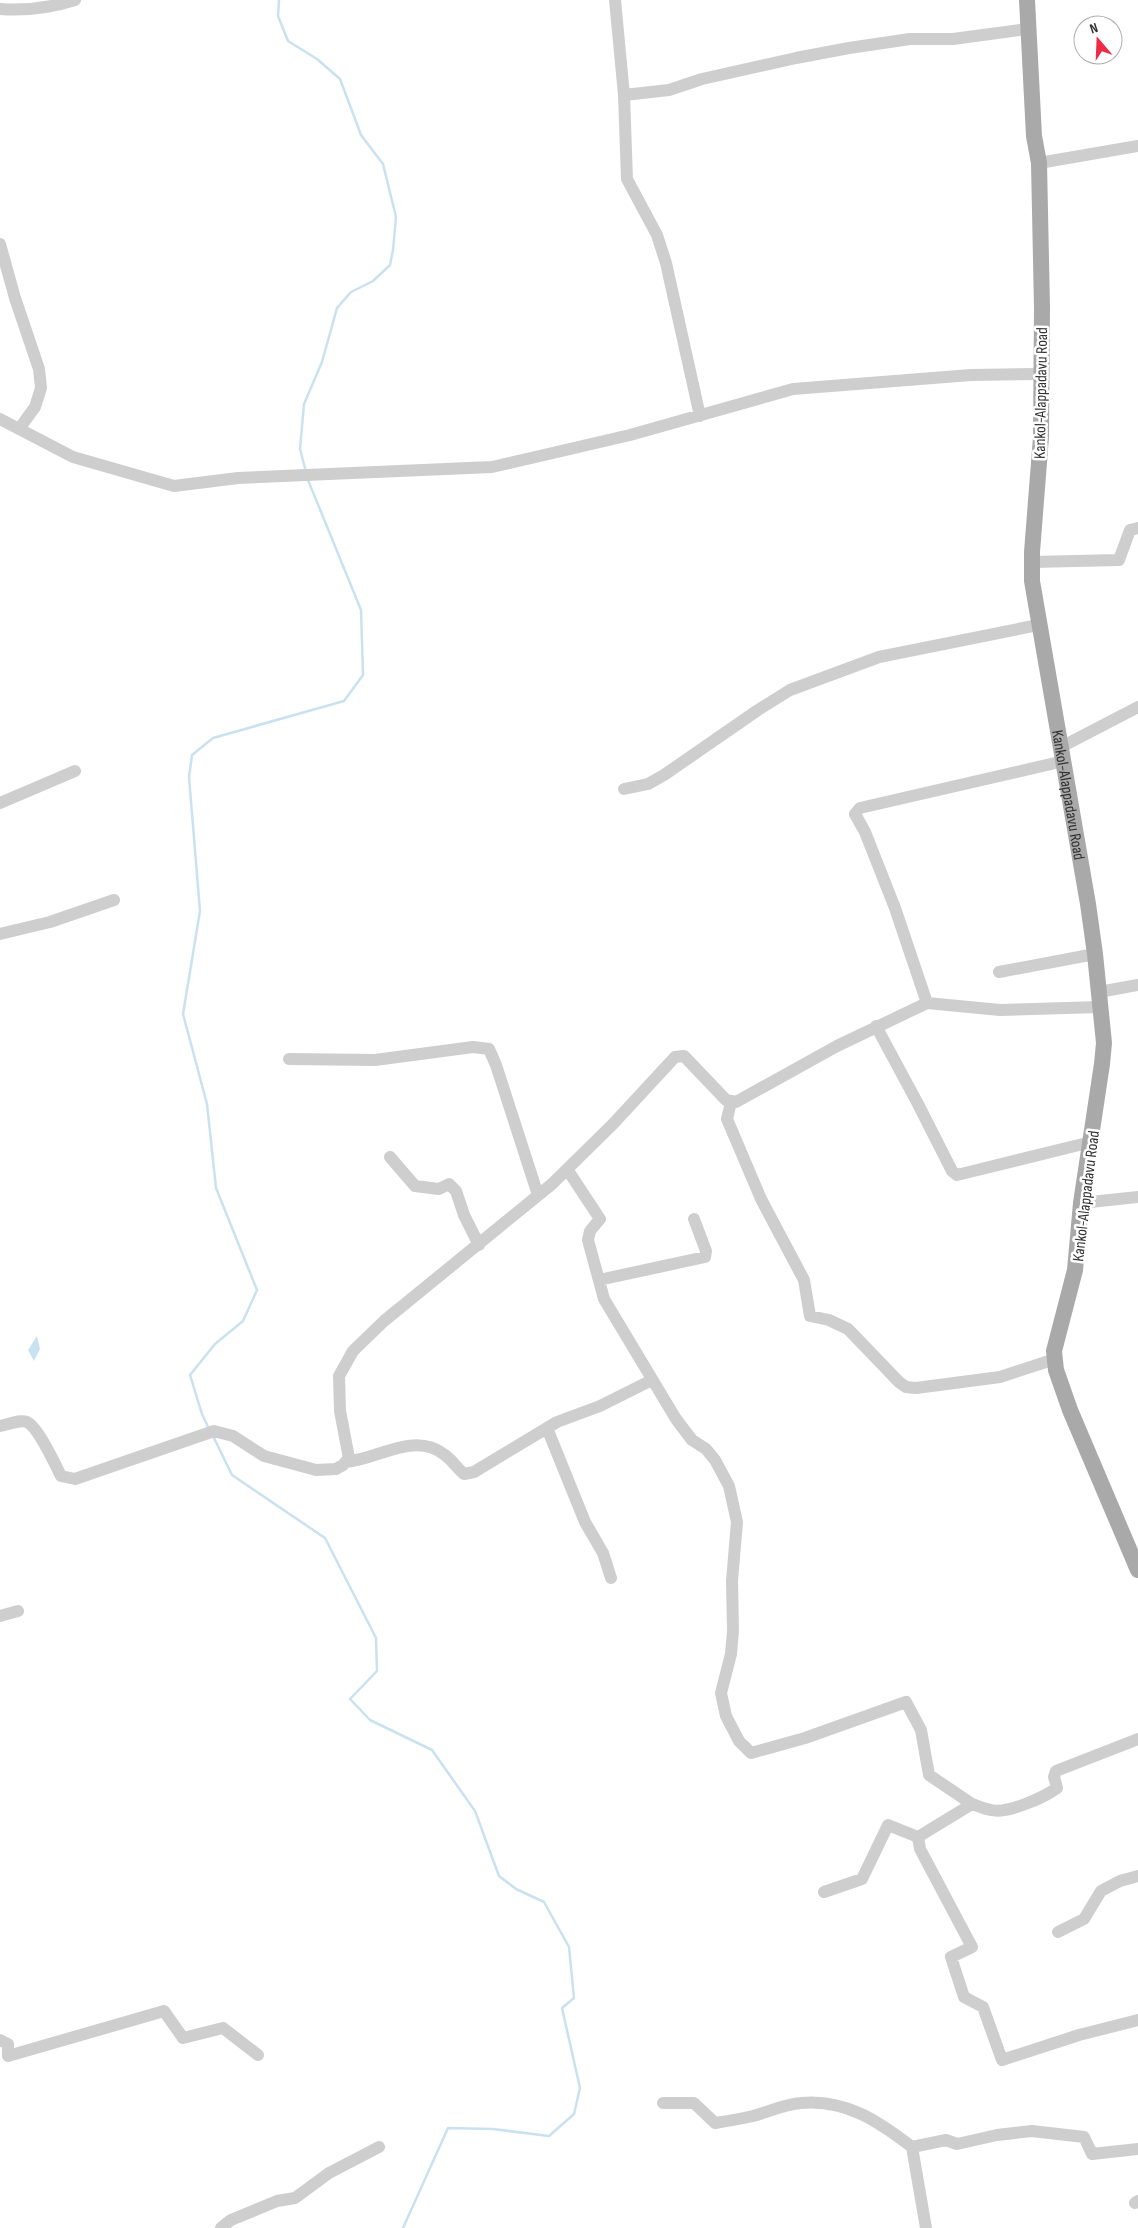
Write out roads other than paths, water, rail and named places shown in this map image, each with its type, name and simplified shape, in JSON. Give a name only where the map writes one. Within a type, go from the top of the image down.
[{"type":"main road","name":"Kankol-Alappadavu Road","points":[[1027,0],[1034,136],[1039,163],[1042,308],[1041,437],[1032,581],[1038,625],[1063,754],[1095,954],[1104,1043],[1081,1203],[1075,1270],[1054,1351],[1056,1370],[1070,1410],[1138,1570]]},
{"type":"street","points":[[0,9],[24,11],[46,8],[75,0]]},
{"type":"street","points":[[615,0],[624,95],[626,178],[656,235],[666,263],[700,416]]},
{"type":"street","points":[[624,95],[669,90],[702,79],[849,48],[910,39],[953,39],[1027,29]]},
{"type":"street","points":[[1039,163],[1138,146]]},
{"type":"street","points":[[0,244],[15,298],[39,369],[41,388],[35,408],[18,429]]},
{"type":"street","points":[[0,419],[73,457],[174,486],[238,478],[492,467],[630,435],[793,389],[970,375],[1041,374]]},
{"type":"street","points":[[1032,562],[1119,560],[1130,530],[1138,528]]},
{"type":"street","points":[[624,790],[648,784],[664,775],[790,690],[879,657],[1038,625]]},
{"type":"street","points":[[927,1003],[895,908],[865,832],[855,814],[860,808],[1063,754],[1138,707]]},
{"type":"street","points":[[0,803],[74,772]]},
{"type":"street","points":[[0,934],[50,922],[114,900]]},
{"type":"street","points":[[999,972],[1095,954]]},
{"type":"street","points":[[0,1426],[24,1421],[29,1422],[61,1476],[75,1479],[144,1453],[210,1432],[233,1436],[264,1456],[316,1470],[336,1469],[349,1458],[340,1411],[339,1376],[352,1350],[384,1321],[479,1245],[567,1169],[675,1057],[684,1056],[726,1100],[738,1102],[876,1026],[927,1003],[1000,1010],[1100,1000],[1138,985]]},
{"type":"street","points":[[876,1026],[952,1171],[958,1175],[1091,1142]]},
{"type":"street","points":[[289,1059],[375,1060],[473,1047],[489,1049],[496,1065],[538,1195]]},
{"type":"street","points":[[731,1102],[727,1119],[761,1199],[804,1280],[810,1316],[829,1320],[848,1329],[906,1387],[916,1388],[1000,1377],[1055,1359]]},
{"type":"street","points":[[390,1157],[415,1186],[439,1189],[449,1184],[456,1191],[464,1215],[479,1245]]},
{"type":"street","points":[[567,1169],[600,1219],[590,1231],[588,1240],[604,1299],[683,1429],[692,1440],[706,1449],[715,1460],[729,1486],[737,1522],[732,1581],[733,1631],[731,1654],[721,1693],[726,1716],[739,1741],[751,1753],[822,1733],[906,1702],[921,1730],[929,1775],[972,1804],[992,1811],[1020,1806],[1045,1797],[1056,1788],[1054,1777],[1056,1771],[1138,1739]]},
{"type":"street","points":[[1081,1203],[1138,1197]]},
{"type":"street","points":[[599,1280],[705,1257],[706,1250],[694,1219]]},
{"type":"street","points":[[346,1462],[359,1461],[408,1445],[419,1444],[433,1448],[446,1456],[464,1474],[474,1472],[547,1428],[652,1380]]},
{"type":"street","points":[[547,1428],[585,1522],[603,1553],[612,1578]]},
{"type":"street","points":[[0,1616],[18,1611]]},
{"type":"street","points":[[918,1837],[972,1804]]},
{"type":"street","points":[[824,1892],[862,1879],[888,1825],[918,1837]]},
{"type":"street","points":[[918,1837],[920,1849],[972,1947],[951,1956],[964,1997],[983,2007],[1002,2060],[1079,2034],[1138,2020]]},
{"type":"street","points":[[1058,1932],[1084,1920],[1101,1891],[1120,1881],[1138,1876]]},
{"type":"street","points":[[0,2040],[8,2044],[8,2056],[164,2011],[183,2038],[223,2028],[258,2055]]},
{"type":"street","points":[[663,2104],[694,2104],[715,2123],[752,2116],[800,2103],[829,2103],[853,2109],[883,2124],[912,2147],[926,2228]]},
{"type":"street","points":[[912,2147],[946,2140],[957,2144],[997,2135],[1032,2131],[1084,2137],[1092,2154],[1138,2149]]},
{"type":"street","points":[[221,2228],[240,2216],[278,2201],[295,2198],[329,2173],[379,2147]]},
{"type":"water","points":[[37,1336],[40,1349],[34,1361],[28,1350]]},
{"type":"waterway","points":[[279,0],[278,16],[288,41],[317,59],[340,79],[361,135],[383,164],[396,217],[390,265],[373,281],[351,292],[337,308],[322,362],[304,404],[300,449],[306,472]]},
{"type":"waterway","points":[[209,1429],[202,1414],[190,1375],[215,1344],[243,1321],[257,1290],[216,1188],[207,1104],[183,1014],[200,911],[189,777],[192,755],[213,738],[344,701],[363,675],[361,610],[308,480]]},
{"type":"waterway","points":[[213,1436],[232,1475],[325,1538],[376,1638],[377,1671],[350,1699],[370,1720],[432,1750],[475,1811],[499,1876],[516,1889],[544,1902],[569,1947],[574,1998],[562,2008],[580,2088],[574,2114],[549,2136],[493,2129],[448,2128],[403,2228]]}]
